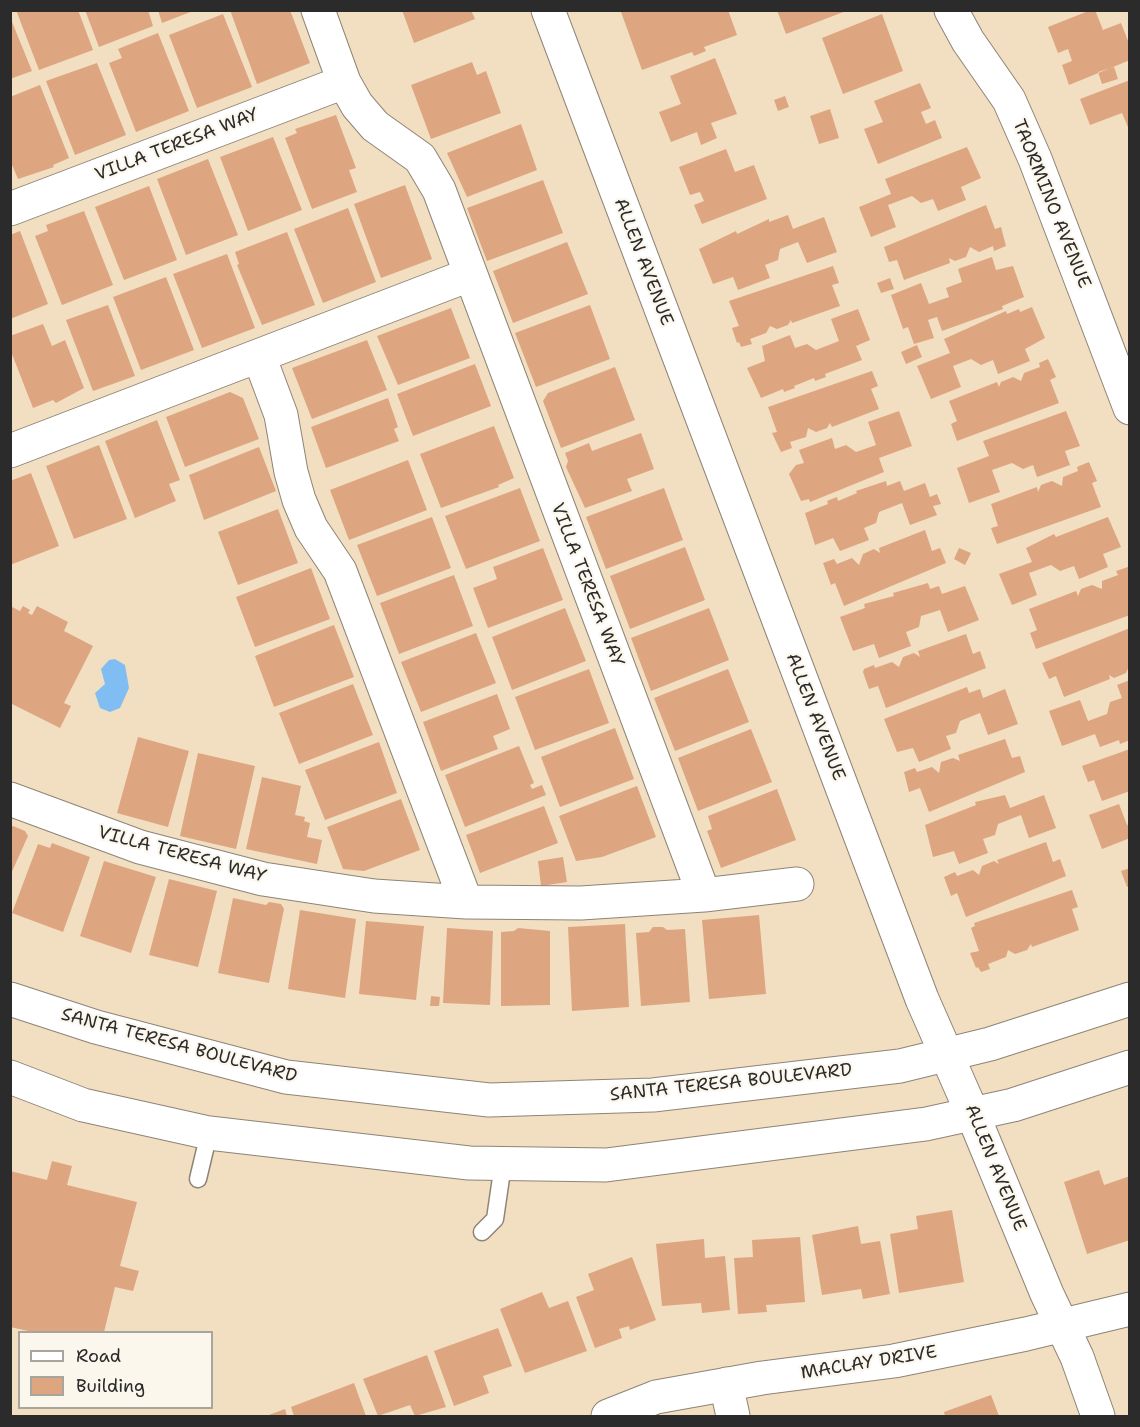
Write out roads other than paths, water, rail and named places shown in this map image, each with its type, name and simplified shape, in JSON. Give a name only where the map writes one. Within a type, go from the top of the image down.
[{"type":"street","name":"VILLA TERESA WAY","points":[[318,10],[345,82],[357,105],[375,126],[420,158],[439,190],[469,275],[704,895]]},
{"type":"street","name":"ALLEN AVENUE","points":[[548,10],[922,999],[1047,1294],[1064,1325],[1098,1416]]},
{"type":"street","name":"TAORMINO AVENUE","points":[[951,10],[968,42],[1009,100],[1035,159],[1130,408]]},
{"type":"street","name":"VILLA TERESA WAY","points":[[10,209],[345,82]]},
{"type":"street","points":[[10,451],[469,275]]},
{"type":"street","points":[[260,356],[281,415],[291,472],[299,500],[311,528],[340,571],[466,903]]},
{"type":"street","name":"VILLA TERESA WAY","points":[[10,799],[140,847],[264,879],[374,896],[466,903],[581,903],[704,895],[797,884]]},
{"type":"street","name":"SANTA TERESA BOULEVARD","points":[[10,999],[96,1027],[286,1077],[489,1100],[653,1095],[900,1066],[947,1056],[1130,999]]},
{"type":"street","points":[[10,1077],[83,1106],[209,1133],[457,1162],[606,1166],[914,1126],[973,1115],[1013,1105],[1130,1067]]},
{"type":"street","name":"MACLAY DRIVE","points":[[608,1416],[656,1397],[726,1384],[894,1361],[1130,1309]]},
{"type":"street","points":[[726,1384],[733,1416]]},
{"type":"lane","points":[[198,1179],[209,1133]]},
{"type":"lane","points":[[482,1232],[495,1219],[504,1164]]},
{"type":"water","points":[[115,659],[125,665],[129,688],[120,708],[110,712],[100,708],[95,693],[105,684],[101,669],[109,660]]}]
